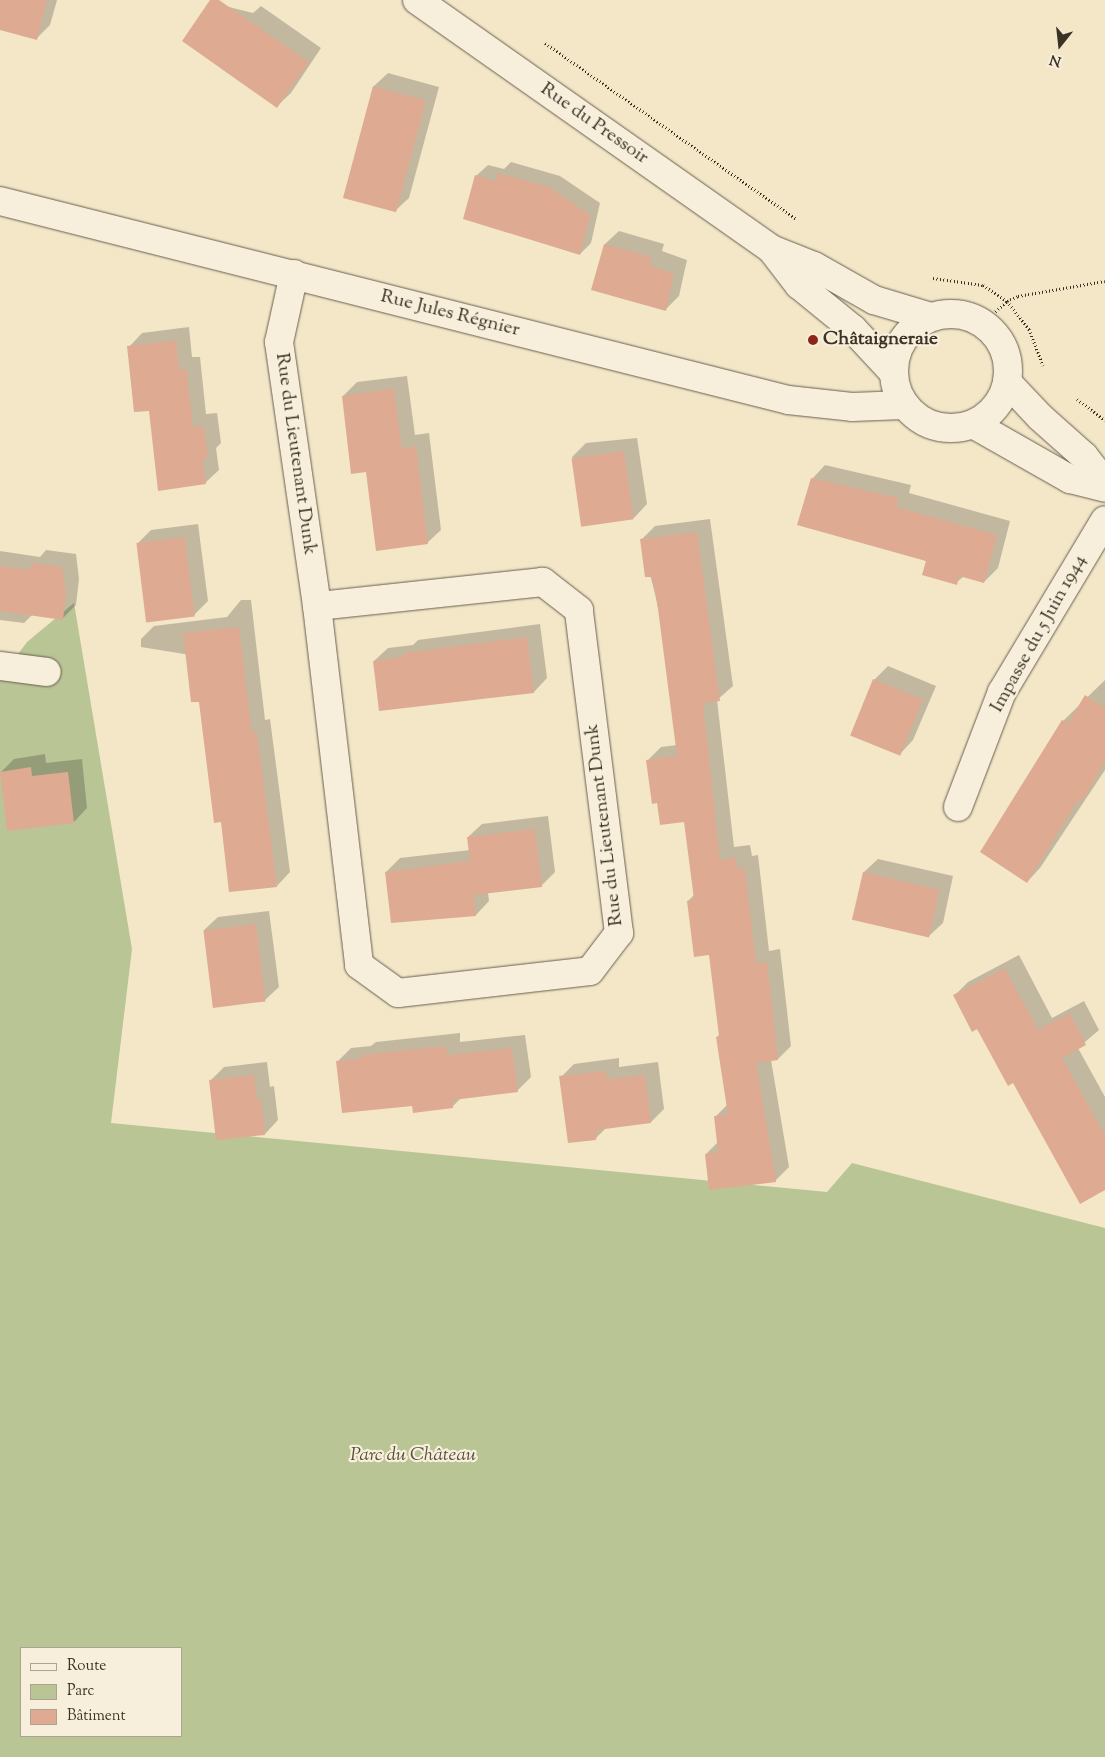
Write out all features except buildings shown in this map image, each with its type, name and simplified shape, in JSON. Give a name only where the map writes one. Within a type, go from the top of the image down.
[{"type":"street","name":"Rue du Pressoir","points":[[417,0],[771,249],[814,266],[874,300],[931,317]]},
{"type":"street","name":"Rue Jules Régnier","points":[[0,201],[788,400],[852,407],[904,405]]},
{"type":"street","name":"Rue du Pressoir","points":[[771,249],[799,285],[853,329],[893,372]]},
{"type":"street","name":"Rue du Lieutenant Dunk","points":[[294,274],[279,342],[317,606],[359,965],[398,993],[590,971],[619,933],[579,610],[543,582],[317,606]]},
{"type":"street","points":[[948,314],[982,323],[1004,349],[1008,382],[1001,400],[989,414],[973,424],[954,428],[935,426],[918,419],[904,405],[896,389],[893,372],[895,354],[903,338],[915,326],[931,317],[948,314]]},
{"type":"street","points":[[1008,382],[1040,417],[1084,456],[1105,483]]},
{"type":"street","points":[[973,424],[1070,480],[1105,488]]},
{"type":"street","name":"Impasse du 5 Juin 1944","points":[[958,807],[1002,692],[1105,520]]},
{"type":"street","points":[[0,666],[47,672]]},
{"type":"path","points":[[539,39],[804,224]]},
{"type":"path","points":[[928,278],[983,285],[1007,301],[1029,329],[1044,368]]},
{"type":"path","points":[[982,323],[1007,301],[1105,281]]},
{"type":"path","points":[[1074,397],[1105,420]]},
{"type":"green space","name":"Parc du Château","points":[[74,603],[132,949],[111,1123],[827,1192],[852,1163],[1105,1228],[1105,1757],[0,1757],[0,678],[27,642]]},
{"type":"place","name":"Châtaigneraie","points":[[813,340]]}]
